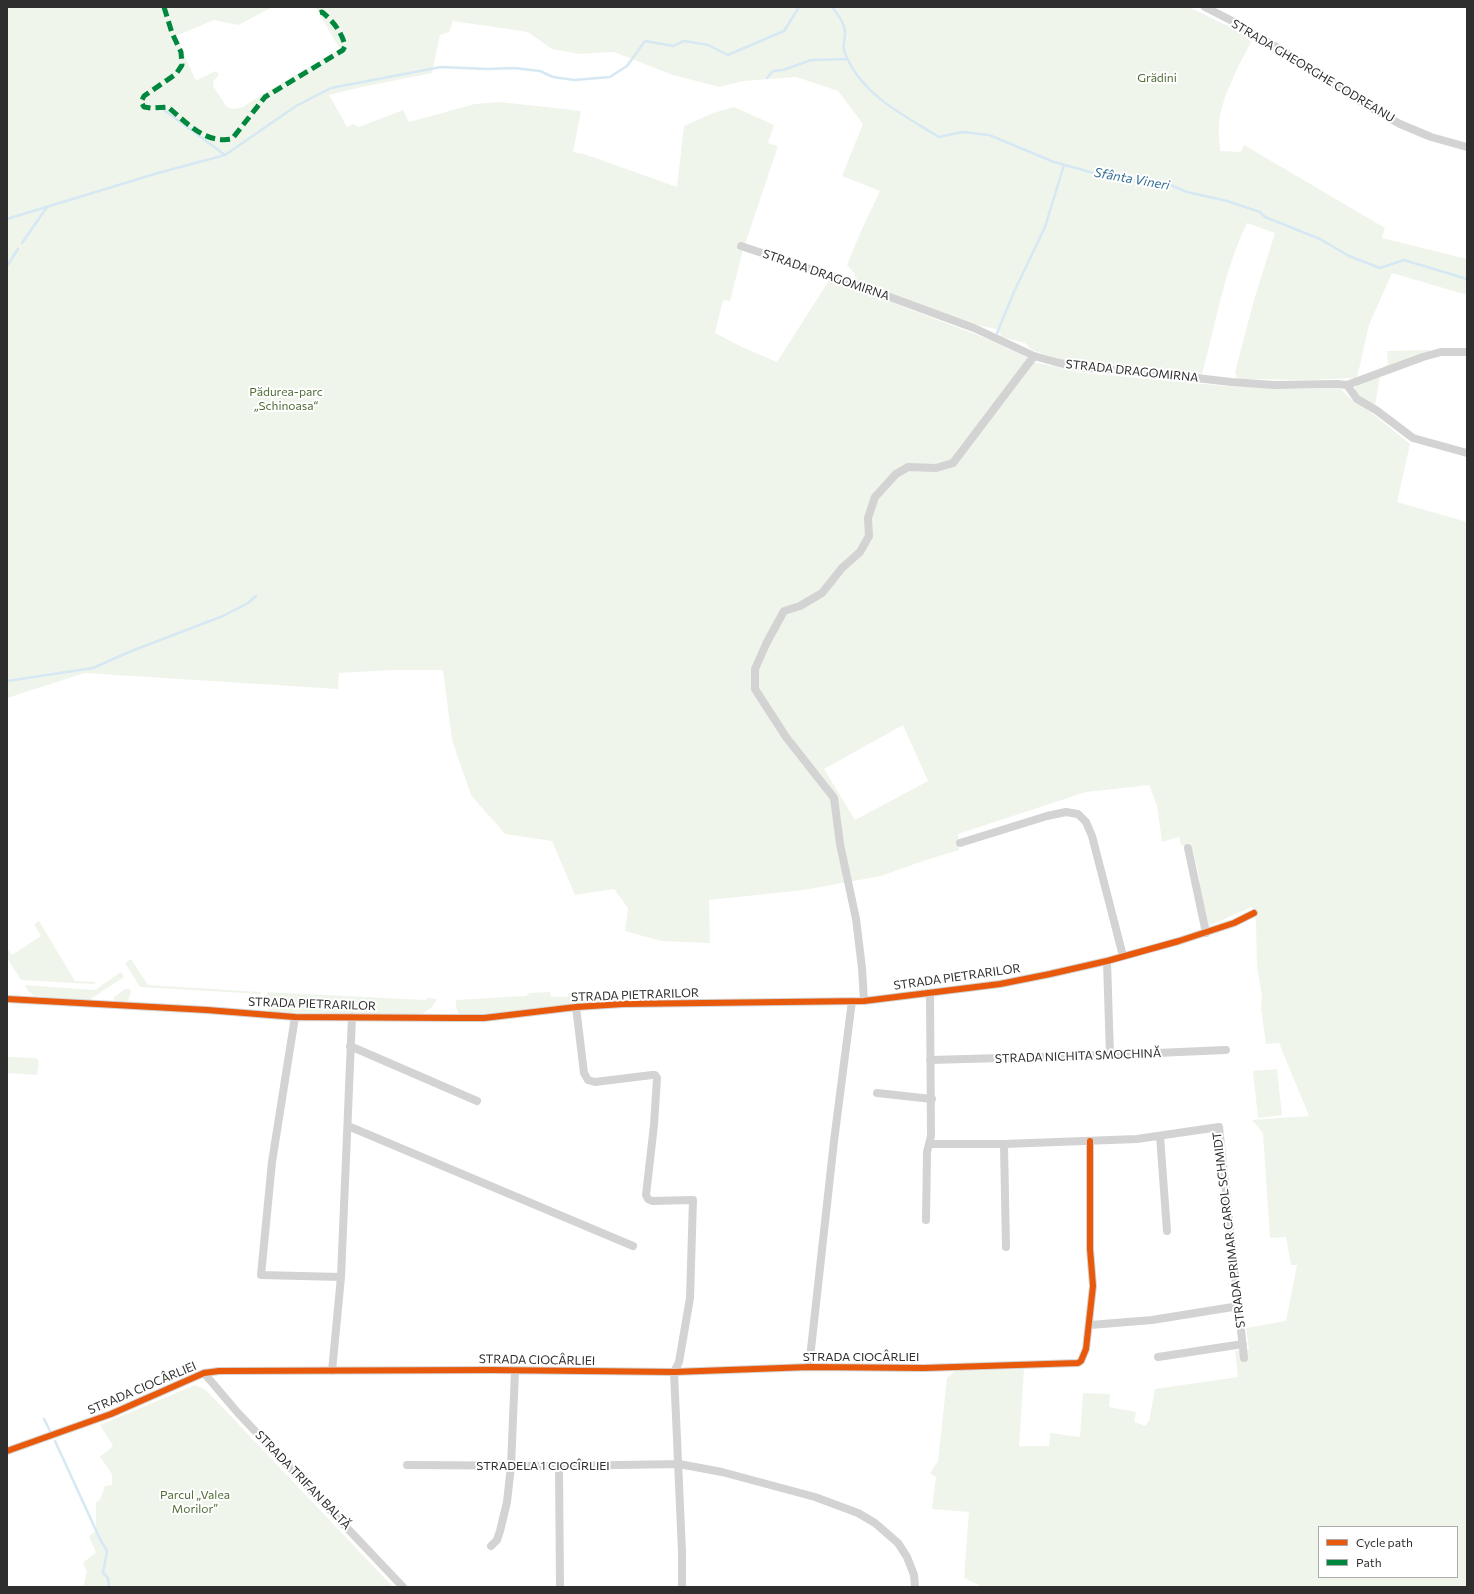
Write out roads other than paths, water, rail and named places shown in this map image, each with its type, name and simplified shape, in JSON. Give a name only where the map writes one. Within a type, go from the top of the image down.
[{"type":"street","name":"STRADA GHEORGHE CODREANU","points":[[1205,7],[1240,25],[1251,33],[1289,54],[1361,102],[1400,124],[1431,138],[1467,147]]},
{"type":"street","name":"STRADA DRAGOMIRNA","points":[[741,246],[816,270],[974,328],[1034,356],[1085,368],[1145,372],[1231,382],[1274,385],[1347,385],[1423,356],[1441,352],[1467,352]]},
{"type":"street","points":[[864,1000],[856,919],[840,844],[834,798],[786,737],[755,689],[755,669],[767,642],[784,611],[800,606],[822,593],[842,568],[860,552],[869,536],[868,518],[875,497],[896,474],[908,467],[936,468],[953,463],[1034,356]]},
{"type":"street","points":[[1347,385],[1357,399],[1376,410],[1413,438],[1467,452]]},
{"type":"street","points":[[960,843],[1047,816],[1066,812],[1078,814],[1086,822],[1089,828],[1109,898],[1122,956]]},
{"type":"street","points":[[1188,848],[1206,933]]},
{"type":"street","name":"STRADA PIETRARILOR","points":[[7,999],[206,1010],[295,1017],[484,1018],[576,1007],[623,1004],[852,1001],[1000,984],[1107,961],[1206,933],[1254,913]]},
{"type":"street","points":[[1107,961],[1110,1056]]},
{"type":"street","points":[[926,1220],[927,1152],[931,1136],[932,1099],[930,1060],[930,993]]},
{"type":"street","points":[[809,1367],[852,1001]]},
{"type":"street","points":[[576,1007],[584,1074],[588,1080],[596,1082],[656,1075],[654,1125],[646,1195],[648,1199],[652,1201],[693,1200],[690,1298],[679,1362],[674,1372],[679,1464],[682,1587]]},
{"type":"street","points":[[295,1017],[272,1162],[261,1275],[341,1277]]},
{"type":"street","points":[[332,1371],[341,1277],[352,1017]]},
{"type":"street","points":[[350,1046],[477,1101]]},
{"type":"street","name":"STRADA NICHITA SMOCHINĂ","points":[[930,1060],[1110,1056],[1226,1050]]},
{"type":"street","points":[[877,1093],[932,1099]]},
{"type":"street","points":[[348,1126],[633,1246]]},
{"type":"street","name":"STRADA PRIMAR CAROL SCHMIDT","points":[[929,1144],[1004,1144],[1137,1139],[1219,1127],[1244,1358]]},
{"type":"street","points":[[1160,1136],[1167,1231]]},
{"type":"street","points":[[1090,1141],[1090,1249],[1093,1286],[1090,1325],[1152,1320],[1239,1306]]},
{"type":"street","points":[[1004,1144],[1006,1247]]},
{"type":"street","name":"STRADA CIOCÂRLIEI","points":[[7,1451],[111,1414],[204,1373],[233,1371],[674,1372],[809,1367],[924,1368],[1072,1365],[1081,1361],[1086,1350],[1090,1325]]},
{"type":"street","points":[[1158,1357],[1243,1344]]},
{"type":"street","points":[[491,1546],[497,1540],[507,1502],[511,1466],[515,1371]]},
{"type":"street","name":"STRADA TRIFAN BALTĂ","points":[[204,1373],[238,1412],[403,1587]]},
{"type":"street","name":"STRADELA 1 CIOCÎRLIEI","points":[[407,1465],[560,1466],[679,1464],[722,1472],[776,1485],[815,1497],[858,1513],[875,1523],[898,1543],[907,1557],[914,1575],[915,1587]]},
{"type":"street","points":[[560,1466],[560,1587]]},
{"type":"waterway","points":[[7,219],[158,173],[225,155],[296,106],[331,88],[441,67],[488,69],[514,68],[540,71],[553,77],[574,80],[610,77],[627,66],[645,41],[673,46],[684,41],[708,45],[728,55],[784,31],[799,7]]},
{"type":"waterway","name":"Sfânta Vineri","points":[[832,7],[843,25],[845,31],[845,53],[854,71],[864,83],[887,104],[939,137],[962,132],[989,135],[1054,162],[1112,178],[1168,184],[1187,192],[1227,201],[1260,212],[1265,217],[1320,239],[1349,256],[1380,268],[1404,260],[1467,279]]},
{"type":"waterway","points":[[767,78],[773,71],[783,70],[811,60],[847,59]]},
{"type":"waterway","points":[[164,110],[225,155]]},
{"type":"waterway","points":[[997,333],[1014,292],[1045,227],[1064,165]]},
{"type":"waterway","points":[[22,243],[47,207]]},
{"type":"waterway","points":[[7,266],[18,249]]},
{"type":"waterway","points":[[7,681],[93,668],[129,652],[223,616],[248,603],[256,596]]},
{"type":"waterway","points":[[44,1419],[51,1433]]},
{"type":"waterway","points":[[55,1441],[107,1551],[103,1573],[108,1578],[109,1587]]},
{"type":"park label","name":"Grădini","points":[[1157,78]]},
{"type":"park label","name":"Pădurea-parc „Schinoasa“","points":[[286,399]]},
{"type":"park label","name":"Parcul „Valea Morilor”","points":[[195,1502]]}]
